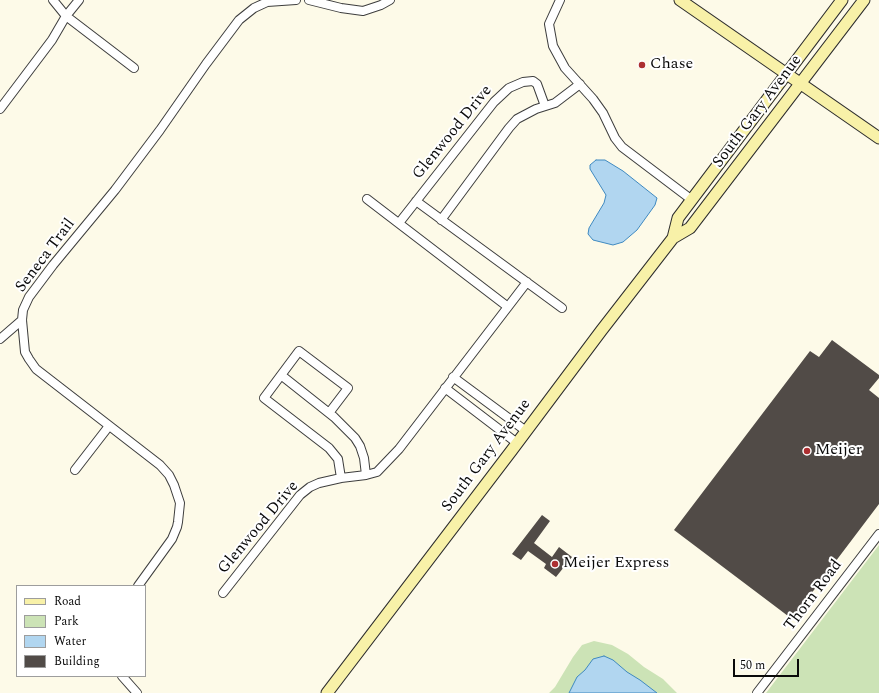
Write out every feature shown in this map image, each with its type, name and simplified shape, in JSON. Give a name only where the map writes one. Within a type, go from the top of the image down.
[{"type":"main road","points":[[680,0],[879,138]]},
{"type":"main road","name":"South Gary Avenue","points":[[673,238],[678,218],[842,0]]},
{"type":"main road","name":"South Gary Avenue","points":[[327,693],[673,238],[690,228],[864,0]]},
{"type":"street","points":[[53,0],[66,16],[134,68]]},
{"type":"street","points":[[0,109],[52,40],[66,16],[79,0]]},
{"type":"street","name":"Seneca Trail","points":[[139,585],[172,539],[178,522],[180,503],[174,485],[169,475],[160,465],[36,369],[25,352],[22,320],[23,310],[29,296],[120,184],[206,64],[240,20],[254,8],[267,2],[296,0]]},
{"type":"street","points":[[309,0],[341,8],[363,11],[381,5],[390,0]]},
{"type":"street","points":[[560,0],[549,24],[553,46],[565,68],[603,112],[615,138],[622,146],[692,200]]},
{"type":"street","name":"Glenwood Drive","points":[[399,223],[494,102],[509,88],[523,82],[533,81],[537,84],[545,106]]},
{"type":"street","points":[[440,220],[517,119],[536,109],[555,104],[580,84]]},
{"type":"street","points":[[366,199],[508,307]]},
{"type":"street","name":"Glenwood Drive","points":[[416,201],[562,308]]},
{"type":"street","name":"Glenwood Drive","points":[[223,593],[300,495],[310,487],[319,483],[341,478],[377,472],[398,449],[527,282]]},
{"type":"street","points":[[0,339],[22,320]]},
{"type":"street","points":[[329,413],[348,388],[298,351],[264,398],[329,448],[338,459],[341,478]]},
{"type":"street","points":[[281,375],[329,413],[355,438],[364,458],[366,475]]},
{"type":"street","points":[[453,377],[526,431]]},
{"type":"street","points":[[444,388],[517,443]]},
{"type":"street","points":[[75,470],[109,426]]},
{"type":"street","name":"Thorn Road","points":[[757,693],[879,534]]},
{"type":"street","points":[[123,677],[137,693]]},
{"type":"green space","points":[[879,545],[879,693],[766,693]]},
{"type":"green space","points":[[594,641],[612,645],[628,654],[644,667],[663,679],[677,693],[549,693],[555,687],[582,645]]},
{"type":"water","points":[[596,160],[605,160],[623,171],[657,198],[655,205],[637,230],[623,242],[613,245],[593,240],[588,234],[589,228],[604,203],[606,195],[590,169],[590,165]]},
{"type":"water","points":[[604,656],[613,660],[627,672],[657,693],[569,693],[577,677],[585,670],[593,659]]},
{"type":"building","name":"Meijer","points":[[832,340],[879,375],[879,378],[869,390],[879,398],[879,504],[792,619],[674,530],[810,351],[819,357]]},
{"type":"building","points":[[542,515],[550,521],[534,543],[552,557],[559,547],[572,557],[556,577],[544,568],[546,564],[528,551],[521,560],[512,554]]},
{"type":"place","name":"Chase","points":[[642,65]]},
{"type":"place","name":"Meijer","points":[[807,451]]},
{"type":"place","name":"Meijer Express","points":[[555,564]]}]
